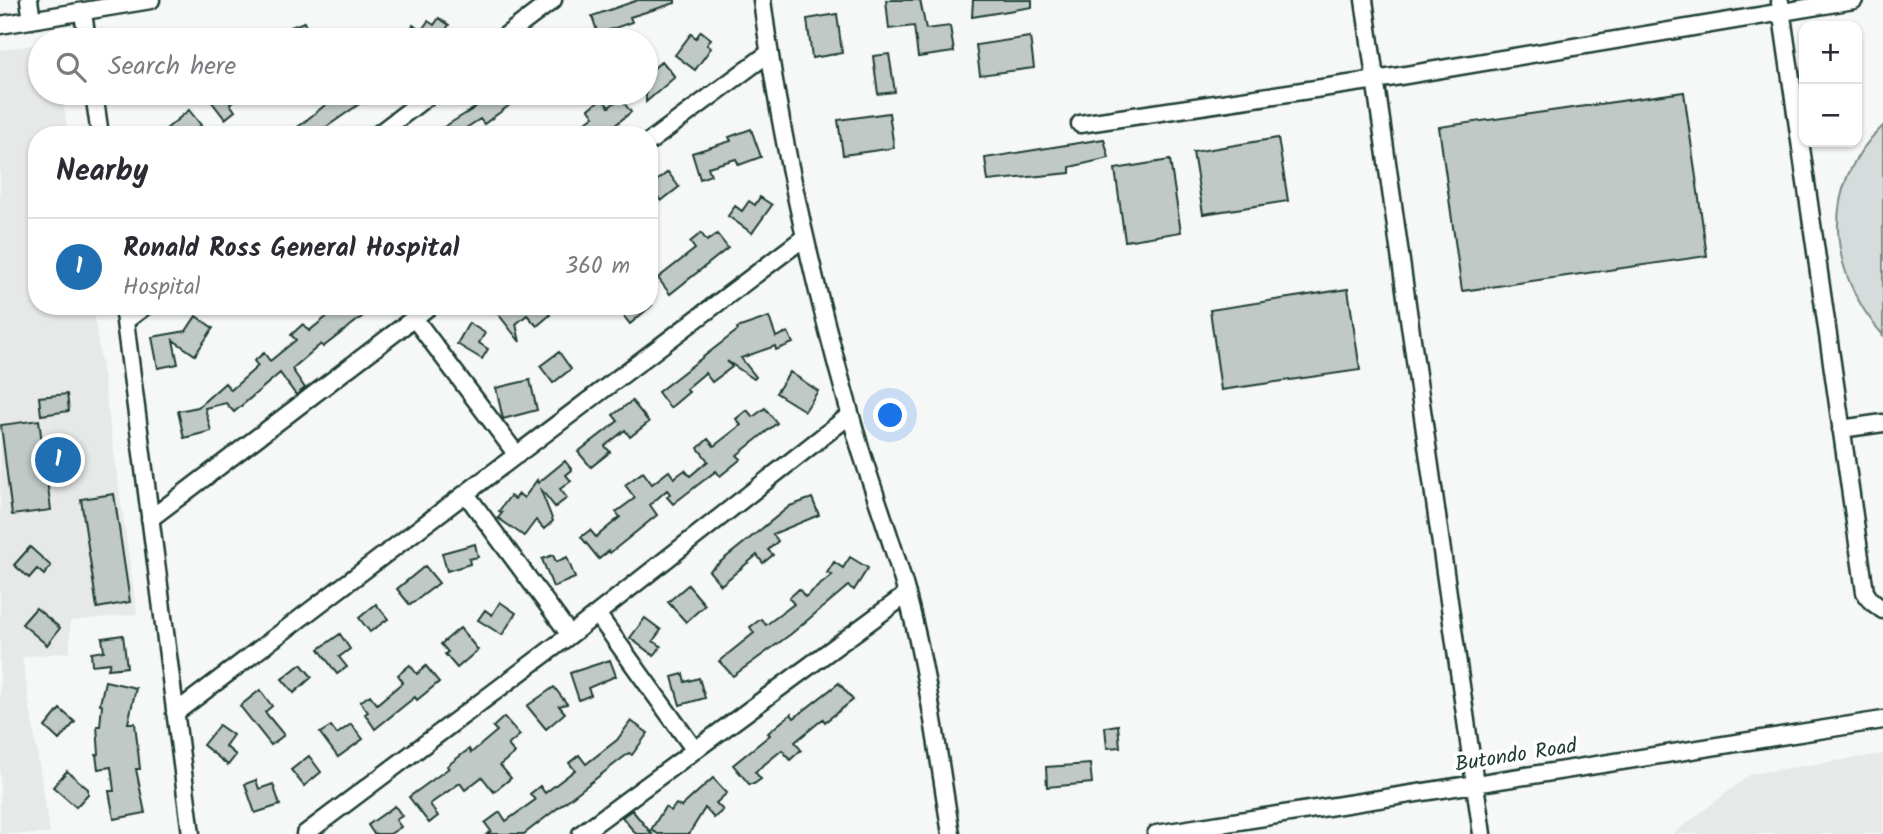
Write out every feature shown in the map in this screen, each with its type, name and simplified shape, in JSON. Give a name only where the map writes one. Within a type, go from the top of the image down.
[{"type":"street","points":[[0,24],[27,7],[83,13],[151,0]]},
{"type":"street","points":[[516,28],[553,0]]},
{"type":"street","points":[[762,0],[769,53],[805,237],[850,415],[907,594],[927,685],[951,834]]},
{"type":"street","points":[[1364,0],[1482,834]]},
{"type":"street","points":[[1080,124],[1376,80],[1781,5],[1854,0]]},
{"type":"street","points":[[1781,5],[1865,592],[1871,601],[1883,610]]},
{"type":"street","points":[[83,13],[85,28]]},
{"type":"street","points":[[658,135],[769,53]]},
{"type":"street","points":[[96,105],[99,126]]},
{"type":"street","points":[[389,126],[416,105]]},
{"type":"street","points":[[175,713],[805,237]]},
{"type":"street","points":[[124,315],[191,834]]},
{"type":"street","points":[[150,519],[417,315]]},
{"type":"street","points":[[414,317],[517,455]]},
{"type":"street","points":[[305,834],[570,635],[850,415]]},
{"type":"street","points":[[1841,429],[1883,424]]},
{"type":"street","points":[[466,494],[570,635]]},
{"type":"street","points":[[581,834],[907,594]]},
{"type":"street","points":[[597,614],[694,749]]},
{"type":"street","name":"Butondo Road","points":[[1156,834],[1176,833],[1883,720]]},
{"type":"shaded area","points":[[28,46],[28,105],[64,105],[67,126],[28,126],[28,315],[94,315],[137,614],[70,621],[70,652],[22,657],[50,834],[0,834],[0,50]]},
{"type":"shaded area","points":[[1883,126],[1883,335],[1865,311],[1851,285],[1842,257],[1838,230],[1840,202],[1848,175],[1862,150]]},
{"type":"shaded area","points":[[1883,754],[1883,834],[1673,834],[1751,774]]},
{"type":"building","points":[[638,0],[675,0],[675,3],[630,17],[632,22],[615,28],[596,28],[592,16]]},
{"type":"building","points":[[886,0],[920,0],[926,29],[950,26],[954,52],[918,57],[914,26],[889,29]]},
{"type":"building","points":[[973,0],[1032,0],[1032,7],[972,17]]},
{"type":"building","points":[[837,14],[842,53],[812,58],[807,19]]},
{"type":"building","points":[[439,18],[449,25],[447,28],[423,28],[428,21],[434,25]]},
{"type":"building","points":[[304,22],[306,28],[288,28]]},
{"type":"building","points":[[701,31],[711,39],[707,45],[711,48],[695,70],[675,55],[691,34],[696,38]]},
{"type":"building","points":[[1030,37],[1034,68],[980,75],[976,45]]},
{"type":"building","points":[[889,54],[895,92],[878,94],[873,56]]},
{"type":"building","points":[[662,61],[675,77],[658,92],[658,64]]},
{"type":"building","points":[[1684,92],[1707,256],[1462,291],[1439,127]]},
{"type":"building","points":[[214,105],[231,105],[235,111],[225,119]]},
{"type":"building","points":[[325,105],[358,105],[328,126],[299,126]]},
{"type":"building","points":[[478,105],[510,105],[484,124],[480,119],[469,126],[446,126]]},
{"type":"building","points":[[594,105],[626,105],[631,112],[614,126],[580,126],[594,116],[589,109]]},
{"type":"building","points":[[189,110],[201,125],[200,126],[170,126]]},
{"type":"building","points":[[889,113],[894,148],[843,155],[838,120]]},
{"type":"building","points":[[751,129],[761,157],[739,165],[736,159],[708,167],[711,175],[700,179],[692,153],[731,141],[729,137]]},
{"type":"building","points":[[1278,138],[1288,201],[1203,214],[1193,152]]},
{"type":"building","points":[[1104,139],[1109,158],[1070,167],[1070,173],[988,181],[985,158]]},
{"type":"building","points":[[1170,160],[1181,232],[1125,241],[1115,169]]},
{"type":"building","points":[[668,172],[679,187],[661,201],[658,197],[658,180]]},
{"type":"building","points":[[760,197],[772,205],[752,233],[728,216],[735,206],[742,211],[749,201],[755,205]]},
{"type":"building","points":[[701,233],[707,241],[717,234],[728,248],[670,294],[658,278],[695,249],[690,242]]},
{"type":"building","points":[[1348,289],[1360,370],[1221,390],[1210,310]]},
{"type":"building","points":[[329,315],[364,315],[323,347],[321,344],[292,369],[305,388],[296,395],[280,373],[234,412],[226,403],[205,408],[211,431],[184,438],[178,411],[198,407],[225,383],[231,390],[258,366],[254,361],[264,353],[270,361],[296,340],[291,335],[303,324],[309,331]]},
{"type":"building","points":[[499,315],[527,315],[516,324],[520,342]]},
{"type":"building","points":[[527,315],[550,315],[537,326]]},
{"type":"building","points":[[623,315],[640,315],[630,324]]},
{"type":"building","points":[[196,316],[213,328],[195,355],[173,340],[178,364],[158,368],[152,337],[186,331]]},
{"type":"building","points":[[769,317],[776,337],[788,332],[793,343],[776,350],[775,346],[741,358],[756,377],[754,379],[727,361],[732,367],[712,382],[705,373],[686,389],[689,392],[670,408],[658,392],[738,330],[737,328]]},
{"type":"building","points":[[469,323],[485,333],[479,343],[488,349],[482,359],[457,344]]},
{"type":"building","points":[[559,352],[571,369],[553,383],[540,366]]},
{"type":"building","points":[[790,372],[818,391],[805,411],[776,393]]},
{"type":"building","points":[[530,380],[537,410],[503,419],[496,388]]},
{"type":"building","points":[[67,394],[69,411],[41,415],[39,397]]},
{"type":"building","points":[[632,401],[649,422],[630,437],[625,430],[605,446],[610,452],[591,467],[578,452],[618,421],[613,415]]},
{"type":"building","points":[[765,408],[777,423],[737,455],[741,459],[720,476],[716,471],[673,504],[667,497],[670,494],[667,490],[650,505],[657,515],[599,559],[581,537],[590,530],[596,537],[620,517],[616,512],[635,498],[625,485],[643,472],[652,484],[669,471],[674,478],[685,470],[690,476],[708,461],[698,448],[708,439],[714,446],[741,425],[736,419],[747,410],[753,417]]},
{"type":"building","points":[[39,420],[51,510],[12,515],[1,425]]},
{"type":"building","points":[[565,461],[572,470],[566,475],[571,481],[560,489],[567,498],[555,507],[540,488],[553,521],[544,529],[536,520],[524,536],[498,518],[502,513],[499,511],[510,496],[515,499],[519,494],[524,498],[537,480],[538,483]]},
{"type":"building","points":[[114,494],[130,602],[97,608],[81,499]]},
{"type":"building","points":[[812,498],[819,515],[773,534],[778,541],[768,550],[773,555],[763,563],[757,555],[721,585],[709,571],[790,506]]},
{"type":"building","points":[[475,544],[478,557],[469,559],[470,564],[447,571],[442,553]]},
{"type":"building","points":[[30,547],[51,566],[44,575],[37,569],[29,578],[14,565]]},
{"type":"building","points":[[553,555],[556,562],[567,557],[575,578],[553,587],[542,559]]},
{"type":"building","points":[[850,557],[868,568],[854,590],[848,586],[791,634],[733,676],[719,661],[754,633],[750,627],[761,619],[766,625],[794,604],[789,598],[799,589],[805,597],[832,575],[827,573],[834,562],[843,568]]},
{"type":"building","points":[[425,566],[439,583],[410,605],[397,589]]},
{"type":"building","points":[[688,585],[705,605],[686,622],[668,602]]},
{"type":"building","points":[[500,602],[516,613],[502,635],[478,620],[485,610],[492,615]]},
{"type":"building","points":[[376,604],[388,619],[370,632],[359,618]]},
{"type":"building","points":[[36,608],[60,628],[47,645],[22,624]]},
{"type":"building","points":[[645,618],[661,630],[653,641],[661,646],[654,656],[630,638]]},
{"type":"building","points":[[460,628],[478,650],[457,668],[445,654],[448,652],[441,644]]},
{"type":"building","points":[[340,634],[350,649],[339,657],[347,667],[337,674],[319,649]]},
{"type":"building","points":[[123,635],[127,667],[108,669],[110,663],[92,665],[91,653],[104,651],[102,638]]},
{"type":"building","points":[[610,660],[616,676],[588,688],[591,695],[579,700],[570,673]]},
{"type":"building","points":[[301,664],[312,677],[294,693],[282,679]]},
{"type":"building","points":[[410,665],[417,674],[426,666],[439,682],[417,700],[415,697],[375,729],[365,714],[368,712],[360,702],[370,695],[377,704],[403,682],[398,675]]},
{"type":"building","points":[[683,674],[685,682],[699,678],[705,698],[680,705],[672,677]]},
{"type":"building","points":[[105,681],[136,688],[128,723],[135,723],[140,769],[136,769],[145,813],[114,819],[109,791],[114,791],[111,767],[98,769],[96,755],[99,754],[97,726],[100,726],[100,704]]},
{"type":"building","points":[[839,683],[853,700],[825,722],[823,719],[795,742],[801,750],[790,760],[782,750],[755,772],[761,779],[749,784],[733,765],[791,714],[794,718]]},
{"type":"building","points":[[554,687],[567,704],[559,706],[565,713],[546,729],[527,706]]},
{"type":"building","points":[[260,690],[272,706],[265,712],[284,735],[271,745],[240,706]]},
{"type":"building","points":[[60,709],[75,722],[59,740],[45,727]]},
{"type":"building","points":[[504,717],[520,735],[508,745],[515,753],[500,765],[511,778],[494,792],[482,777],[465,790],[460,783],[430,804],[438,816],[429,823],[409,797],[449,768],[447,766],[469,749],[471,753],[497,731],[493,727]]},
{"type":"building","points":[[631,721],[648,733],[632,755],[629,753],[524,834],[487,834],[491,831],[485,823],[500,812],[506,821],[535,800],[530,794],[540,786],[545,793],[575,770],[569,763],[579,755],[586,764],[617,740]]},
{"type":"building","points":[[351,724],[363,739],[338,757],[320,733],[331,726],[337,734]]},
{"type":"building","points":[[219,725],[233,735],[225,746],[236,755],[228,765],[203,745]]},
{"type":"building","points":[[1118,725],[1120,747],[1107,748],[1105,727]]},
{"type":"building","points":[[309,756],[321,772],[304,786],[291,770]]},
{"type":"building","points":[[1090,764],[1092,783],[1047,787],[1046,767]]},
{"type":"building","points":[[67,771],[88,789],[88,794],[76,807],[53,787]]},
{"type":"building","points":[[713,778],[727,793],[716,803],[723,810],[714,818],[705,808],[689,834],[658,834],[651,830],[665,807],[671,811],[676,804],[681,807]]},
{"type":"building","points":[[256,780],[259,789],[273,784],[280,805],[255,813],[245,784]]},
{"type":"building","points":[[395,806],[402,816],[396,820],[401,827],[390,834],[374,834],[368,825]]},
{"type":"building","points":[[632,810],[652,834],[636,834],[622,817]]},
{"type":"place","name":"Ronald Ross General Hospital","points":[[58,460]]}]
